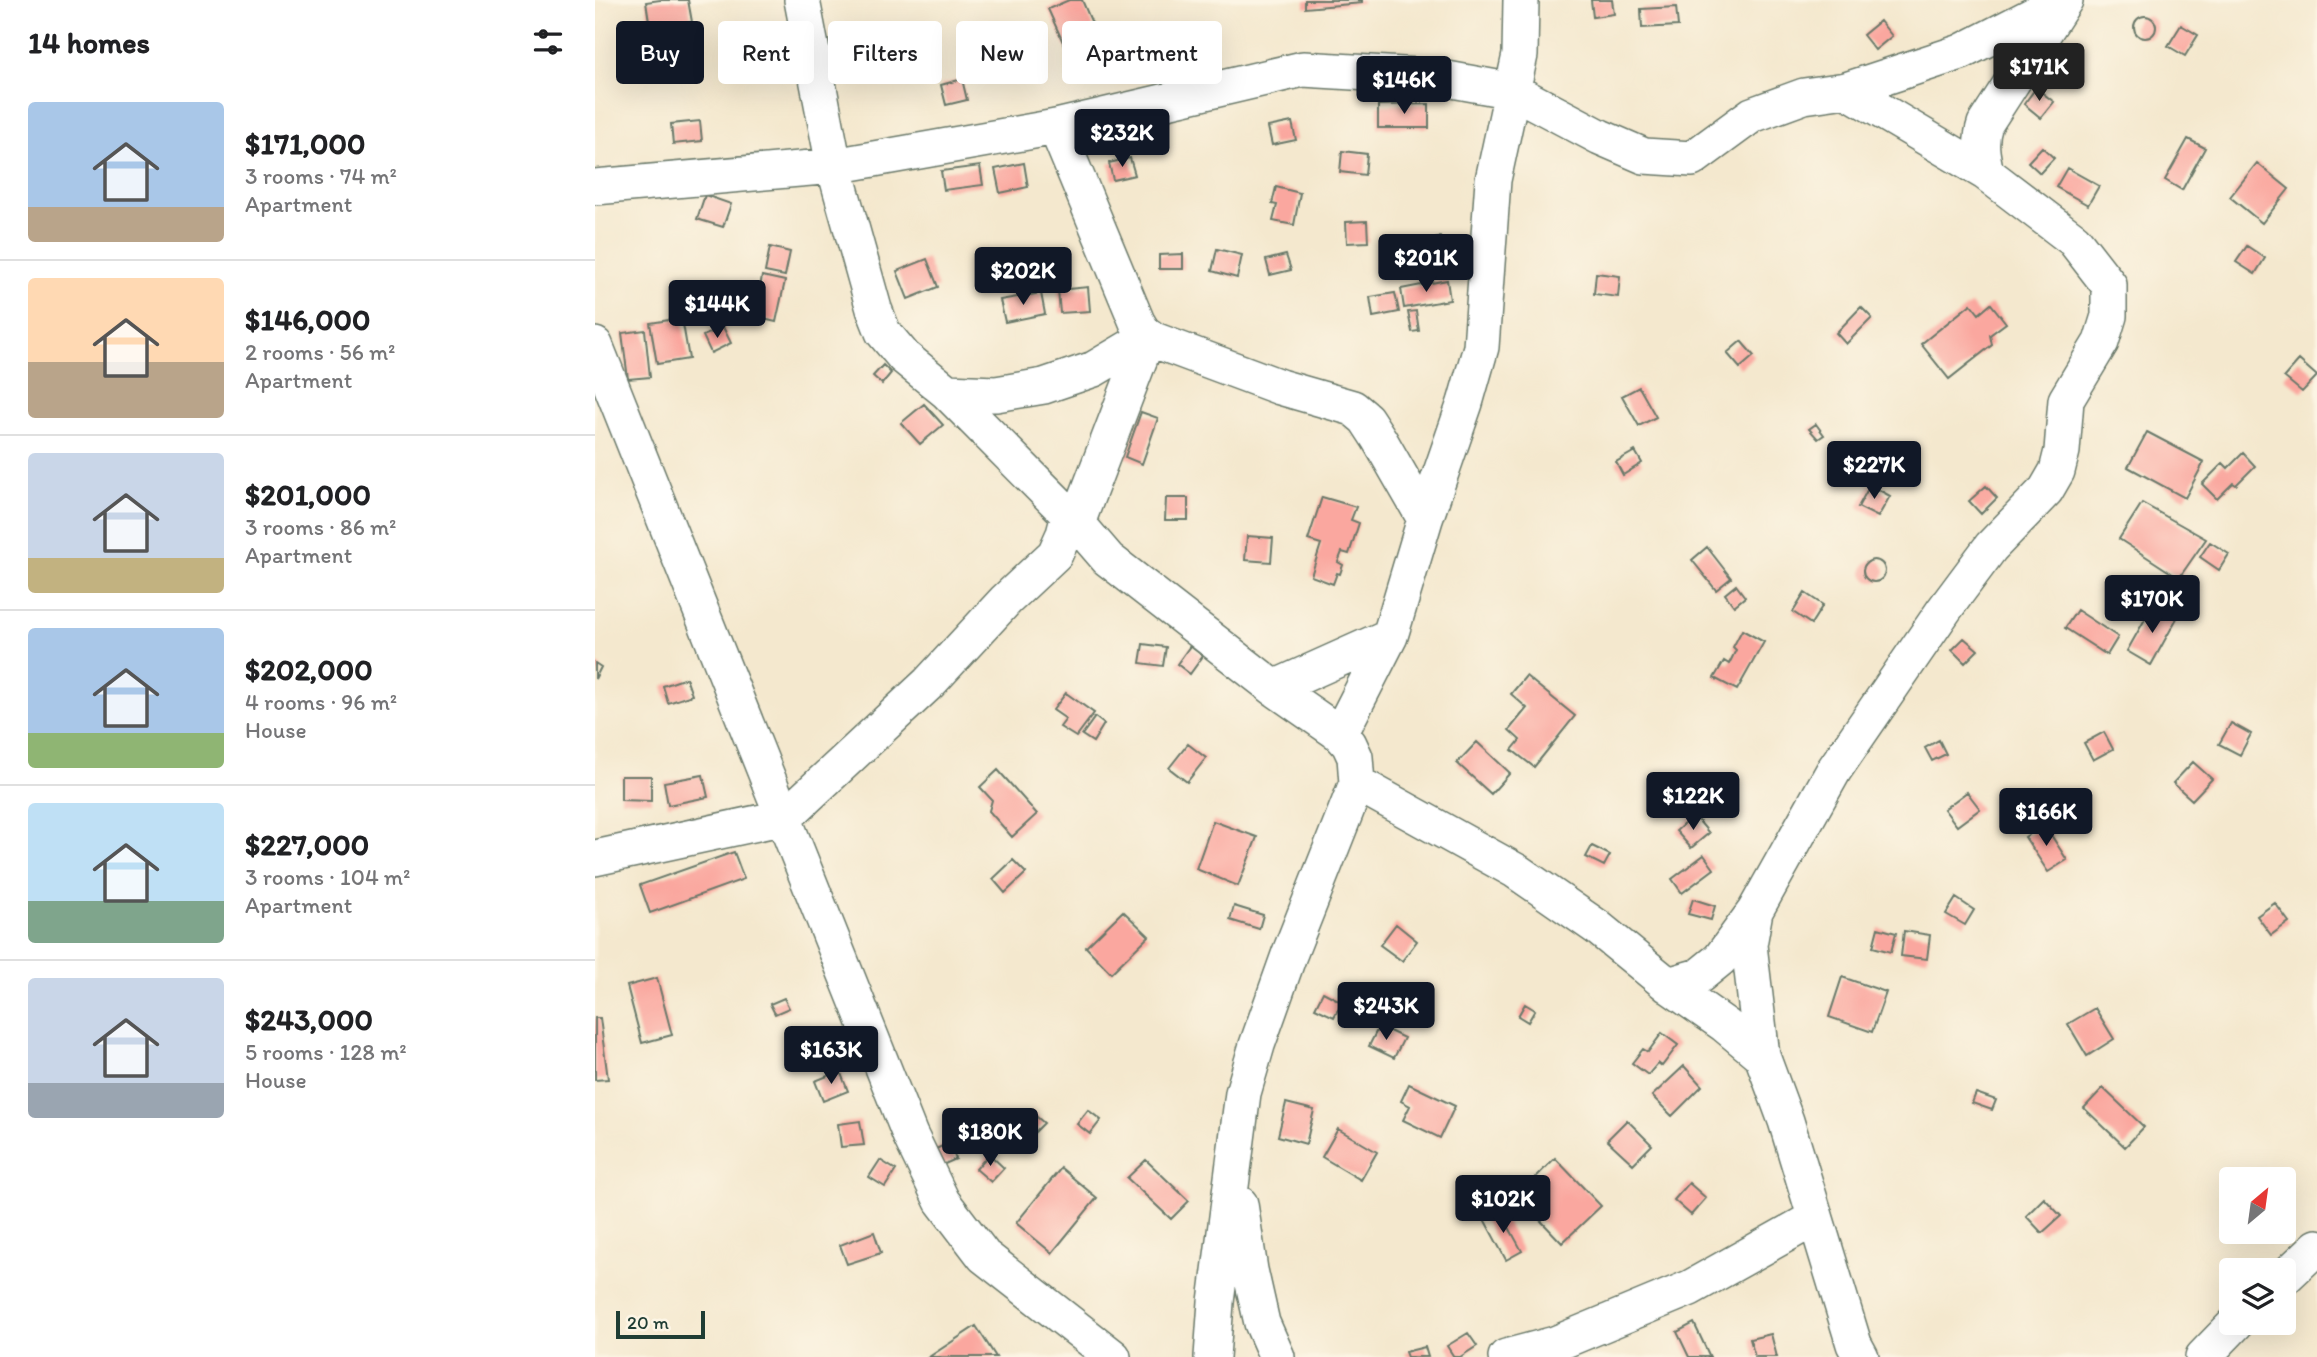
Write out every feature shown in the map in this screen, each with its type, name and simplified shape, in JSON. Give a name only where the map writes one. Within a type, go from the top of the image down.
[{"type":"street","points":[[802,0],[834,166],[874,309],[883,332],[904,357],[947,392],[1073,519],[1108,559],[1274,688],[1340,734],[1355,757],[1357,783],[1289,955],[1243,1093],[1216,1302],[1212,1357]]},
{"type":"street","points":[[1340,734],[1390,636],[1481,347],[1493,180],[1520,55],[1521,0]]},
{"type":"street","points":[[595,187],[834,166],[1056,127],[1303,69],[1436,77],[1513,91],[1600,137],[1644,156],[1692,159],[1752,115],[1804,96],[1846,90],[1961,52],[2064,0]]},
{"type":"street","points":[[1986,173],[1981,148],[1985,124],[2064,0]]},
{"type":"street","points":[[1668,985],[1699,976],[1720,959],[1755,911],[1834,770],[1944,610],[1991,547],[2046,490],[2057,471],[2062,451],[2066,400],[2101,342],[2109,316],[2109,285],[2074,240],[1986,173],[1846,90]]},
{"type":"street","points":[[1056,127],[1137,323],[1148,337],[1280,387],[1353,408],[1366,419],[1380,439],[1425,519]]},
{"type":"street","points":[[947,392],[996,394],[1044,386],[1094,369],[1148,337]]},
{"type":"street","points":[[595,858],[785,817],[929,683],[1006,600],[1055,554],[1073,519],[1148,337]]},
{"type":"street","points":[[595,345],[911,1135],[942,1200],[984,1256],[1113,1357]]},
{"type":"street","points":[[1055,554],[1076,553],[1108,559]]},
{"type":"street","points":[[1274,688],[1390,636]]},
{"type":"street","points":[[1357,783],[1516,871],[1597,927],[1762,1056]]},
{"type":"street","points":[[1755,911],[1749,945],[1762,1056],[1786,1121],[1854,1344],[1861,1357]]},
{"type":"street","points":[[1234,1166],[1262,1323],[1277,1357]]},
{"type":"street","points":[[1506,1357],[1555,1344],[1690,1288],[1815,1217]]},
{"type":"street","points":[[2296,1267],[2317,1247]]},
{"type":"street","points":[[2203,1357],[2224,1335]]},
{"type":"building","points":[[688,0],[692,21],[649,21],[646,2]]},
{"type":"building","points":[[1069,0],[1082,0],[1091,21],[1062,21],[1062,40],[1048,9]]},
{"type":"building","points":[[1305,0],[1362,0],[1362,3],[1305,8]]},
{"type":"building","points":[[1591,0],[1612,0],[1614,14],[1593,17]]},
{"type":"building","points":[[1676,7],[1678,26],[1642,28],[1641,9]]},
{"type":"building","points":[[2141,16],[2149,16],[2156,23],[2156,31],[2149,38],[2141,38],[2134,31],[2134,23]]},
{"type":"building","points":[[1880,21],[1892,36],[1875,50],[1863,35]]},
{"type":"building","points":[[2181,25],[2198,35],[2185,56],[2168,46]]},
{"type":"building","points":[[956,81],[956,84],[963,84],[967,100],[946,105],[941,85]]},
{"type":"building","points":[[2036,88],[2054,102],[2041,118],[2024,104]]},
{"type":"building","points":[[1429,104],[1429,128],[1378,128],[1378,105]]},
{"type":"building","points":[[700,121],[702,141],[673,144],[671,124]]},
{"type":"building","points":[[1292,122],[1296,140],[1272,145],[1268,127]]},
{"type":"building","points":[[2188,139],[2205,148],[2182,190],[2165,180]]},
{"type":"building","points":[[2042,147],[2054,158],[2040,173],[2028,162]]},
{"type":"building","points":[[1342,151],[1367,154],[1365,175],[1340,172]]},
{"type":"building","points":[[1130,158],[1135,175],[1113,180],[1109,163]]},
{"type":"building","points":[[1024,163],[1028,187],[1000,193],[995,169]]},
{"type":"building","points":[[2257,163],[2289,189],[2262,223],[2230,197]]},
{"type":"building","points":[[980,166],[983,185],[944,190],[941,171]]},
{"type":"building","points":[[2067,168],[2099,186],[2088,205],[2056,187]]},
{"type":"building","points":[[1276,187],[1300,193],[1294,225],[1273,221],[1277,205],[1272,204]]},
{"type":"building","points":[[705,195],[731,204],[723,227],[697,219]]},
{"type":"building","points":[[1367,221],[1368,242],[1347,243],[1346,222]]},
{"type":"building","points":[[1440,237],[1446,252],[1428,260],[1422,244]]},
{"type":"building","points":[[2247,246],[2265,258],[2255,274],[2236,262]]},
{"type":"building","points":[[770,247],[790,252],[785,276],[765,272]]},
{"type":"building","points":[[1217,249],[1242,255],[1237,278],[1212,271]]},
{"type":"building","points":[[1183,254],[1183,269],[1159,269],[1159,255]]},
{"type":"building","points":[[1286,255],[1291,270],[1270,275],[1266,260]]},
{"type":"building","points":[[927,259],[938,287],[908,299],[897,271]]},
{"type":"building","points":[[1596,273],[1620,276],[1618,297],[1594,294]]},
{"type":"building","points":[[762,276],[785,281],[776,322],[747,315],[752,292],[759,293]]},
{"type":"building","points":[[1447,280],[1450,300],[1404,308],[1401,289]]},
{"type":"building","points":[[1088,287],[1090,311],[1060,313],[1058,290]]},
{"type":"building","points":[[1041,293],[1045,314],[1005,322],[1000,300]]},
{"type":"building","points":[[1395,293],[1399,312],[1373,317],[1370,297]]},
{"type":"building","points":[[1971,304],[1979,314],[1991,304],[2006,323],[1990,335],[1992,345],[1949,379],[1921,344]]},
{"type":"building","points":[[1861,307],[1872,318],[1846,344],[1836,333]]},
{"type":"building","points":[[1416,311],[1419,331],[1412,332],[1408,312]]},
{"type":"building","points":[[682,318],[689,359],[657,364],[650,323]]},
{"type":"building","points":[[723,327],[731,343],[711,353],[703,336]]},
{"type":"building","points":[[645,330],[650,377],[628,379],[622,333]]},
{"type":"building","points":[[1741,341],[1754,356],[1740,368],[1727,353]]},
{"type":"building","points":[[2299,360],[2317,376],[2302,392],[2284,377]]},
{"type":"building","points":[[883,365],[891,373],[882,384],[873,376]]},
{"type":"building","points":[[1639,387],[1656,417],[1639,426],[1622,396]]},
{"type":"building","points":[[924,404],[943,425],[920,444],[901,423]]},
{"type":"building","points":[[1141,412],[1158,418],[1142,464],[1125,457]]},
{"type":"building","points":[[1816,424],[1824,435],[1818,439],[1809,429]]},
{"type":"building","points":[[2147,432],[2204,462],[2185,498],[2128,467]]},
{"type":"building","points":[[1635,451],[1642,463],[1623,475],[1616,462]]},
{"type":"building","points":[[2243,453],[2255,466],[2217,499],[2202,484],[2223,463],[2228,468]]},
{"type":"building","points":[[1870,485],[1890,496],[1878,517],[1858,507]]},
{"type":"building","points":[[1986,486],[1997,498],[1981,514],[1969,501]]},
{"type":"building","points":[[1322,497],[1356,507],[1351,520],[1359,523],[1349,554],[1342,552],[1338,562],[1343,565],[1333,584],[1311,576],[1321,544],[1308,540]]},
{"type":"building","points":[[1166,498],[1188,498],[1188,520],[1165,520]]},
{"type":"building","points":[[2142,503],[2206,539],[2179,578],[2119,539]]},
{"type":"building","points":[[1247,536],[1273,538],[1271,562],[1245,560]]},
{"type":"building","points":[[2210,542],[2229,554],[2219,570],[2200,557]]},
{"type":"building","points":[[1707,547],[1731,578],[1716,590],[1692,560]]},
{"type":"building","points":[[1874,560],[1882,563],[1885,571],[1882,579],[1874,582],[1866,579],[1863,571],[1866,563]]},
{"type":"building","points":[[1736,585],[1745,597],[1734,606],[1725,594]]},
{"type":"building","points":[[1805,593],[1823,605],[1811,624],[1793,612]]},
{"type":"building","points":[[2153,605],[2177,618],[2151,665],[2127,651]]},
{"type":"building","points":[[2077,610],[2118,637],[2107,655],[2065,628]]},
{"type":"building","points":[[1742,630],[1764,642],[1737,690],[1714,678],[1724,661],[1729,664],[1736,650],[1733,647]]},
{"type":"building","points":[[1964,638],[1978,650],[1965,663],[1952,650]]},
{"type":"building","points":[[1143,644],[1166,647],[1163,666],[1140,663]]},
{"type":"building","points":[[1190,646],[1203,656],[1190,674],[1177,664]]},
{"type":"building","points":[[595,663],[601,667],[595,679]]},
{"type":"building","points":[[1526,676],[1575,716],[1534,767],[1512,750],[1520,740],[1509,730],[1527,708],[1511,694]]},
{"type":"building","points":[[686,678],[692,695],[668,703],[663,686]]},
{"type":"building","points":[[1066,693],[1094,713],[1076,737],[1060,727],[1066,719],[1053,710]]},
{"type":"building","points":[[1095,717],[1104,724],[1093,742],[1082,735]]},
{"type":"building","points":[[2231,723],[2251,734],[2240,755],[2219,744]]},
{"type":"building","points":[[2104,732],[2113,749],[2093,760],[2084,743]]},
{"type":"building","points":[[1939,740],[1946,754],[1932,761],[1925,748]]},
{"type":"building","points":[[1477,742],[1510,773],[1491,794],[1457,763]]},
{"type":"building","points":[[1188,744],[1206,758],[1187,782],[1169,768]]},
{"type":"building","points":[[2193,762],[2212,779],[2192,800],[2173,783]]},
{"type":"building","points":[[998,770],[1037,814],[1012,837],[989,811],[992,800],[980,787]]},
{"type":"building","points":[[703,775],[708,797],[668,805],[664,782]]},
{"type":"building","points":[[621,776],[651,776],[651,801],[621,800]]},
{"type":"building","points":[[1967,792],[1980,809],[1957,826],[1944,809]]},
{"type":"building","points":[[1694,815],[1709,833],[1691,848],[1676,831]]},
{"type":"building","points":[[1213,821],[1257,837],[1238,886],[1196,869]]},
{"type":"building","points":[[2044,824],[2067,860],[2048,872],[2025,837]]},
{"type":"building","points":[[1592,846],[1610,855],[1604,866],[1586,857]]},
{"type":"building","points":[[734,852],[744,879],[650,913],[640,885]]},
{"type":"building","points":[[1704,855],[1714,869],[1682,893],[1672,879]]},
{"type":"building","points":[[1013,860],[1026,873],[1005,893],[993,879]]},
{"type":"building","points":[[1956,898],[1974,910],[1965,925],[1946,914]]},
{"type":"building","points":[[1693,899],[1715,906],[1711,920],[1688,914]]},
{"type":"building","points":[[2275,903],[2289,922],[2271,935],[2257,916]]},
{"type":"building","points":[[1234,906],[1263,915],[1259,929],[1230,920]]},
{"type":"building","points":[[1123,911],[1149,936],[1111,973],[1086,947]]},
{"type":"building","points":[[1396,924],[1417,941],[1402,961],[1380,945]]},
{"type":"building","points":[[1878,928],[1896,933],[1891,952],[1873,947]]},
{"type":"building","points":[[1904,931],[1930,935],[1927,959],[1901,956]]},
{"type":"building","points":[[1842,977],[1886,992],[1872,1032],[1829,1017]]},
{"type":"building","points":[[657,978],[672,1035],[642,1043],[627,986]]},
{"type":"building","points":[[1323,992],[1342,1002],[1334,1017],[1315,1008]]},
{"type":"building","points":[[784,998],[789,1008],[775,1014],[770,1004]]},
{"type":"building","points":[[1525,1004],[1535,1010],[1528,1022],[1518,1016]]},
{"type":"building","points":[[2095,1008],[2114,1039],[2087,1056],[2068,1024]]},
{"type":"building","points":[[595,1018],[600,1018],[608,1079],[595,1080]]},
{"type":"building","points":[[1379,1026],[1404,1038],[1394,1058],[1369,1046]]},
{"type":"building","points":[[1662,1033],[1678,1045],[1662,1066],[1658,1063],[1648,1075],[1632,1063],[1643,1049],[1648,1052]]},
{"type":"building","points":[[1684,1066],[1702,1086],[1672,1116],[1652,1096]]},
{"type":"building","points":[[840,1071],[848,1091],[823,1101],[815,1081]]},
{"type":"building","points":[[1409,1084],[1455,1106],[1440,1138],[1403,1120],[1410,1106],[1401,1101]]},
{"type":"building","points":[[2103,1088],[2144,1127],[2125,1147],[2084,1108]]},
{"type":"building","points":[[1976,1093],[1996,1100],[1992,1110],[1972,1103]]},
{"type":"building","points":[[1286,1103],[1314,1110],[1306,1144],[1278,1136]]},
{"type":"building","points":[[1088,1110],[1101,1120],[1090,1134],[1077,1124]]},
{"type":"building","points":[[1031,1112],[1044,1123],[1015,1152],[1003,1141]]},
{"type":"building","points":[[1627,1120],[1652,1145],[1633,1164],[1607,1140]]},
{"type":"building","points":[[860,1121],[864,1145],[841,1147],[838,1124]]},
{"type":"building","points":[[1338,1129],[1377,1152],[1361,1180],[1322,1157]]},
{"type":"building","points":[[949,1143],[956,1159],[936,1168],[929,1152]]},
{"type":"building","points":[[989,1154],[1004,1168],[991,1182],[976,1169]]},
{"type":"building","points":[[1555,1158],[1601,1206],[1562,1243],[1523,1202],[1543,1184],[1536,1177]]},
{"type":"building","points":[[880,1160],[896,1170],[885,1187],[869,1177]]},
{"type":"building","points":[[1146,1160],[1189,1201],[1171,1219],[1127,1178]]},
{"type":"building","points":[[1061,1168],[1097,1198],[1052,1253],[1016,1223]]},
{"type":"building","points":[[1689,1183],[1706,1198],[1691,1215],[1674,1200]]},
{"type":"building","points":[[2044,1198],[2061,1216],[2042,1233],[2026,1216]]},
{"type":"building","points":[[1500,1211],[1522,1251],[1506,1260],[1484,1219]]},
{"type":"building","points":[[874,1232],[881,1253],[847,1264],[840,1245]]},
{"type":"building","points":[[1694,1323],[1710,1357],[1689,1357],[1677,1332]]},
{"type":"building","points":[[976,1326],[996,1357],[929,1357]]},
{"type":"building","points":[[1468,1333],[1477,1346],[1460,1357],[1454,1357],[1447,1346]]},
{"type":"building","points":[[1771,1334],[1777,1357],[1755,1357],[1750,1339]]},
{"type":"building","points":[[1425,1347],[1428,1357],[1407,1357],[1405,1352]]}]
